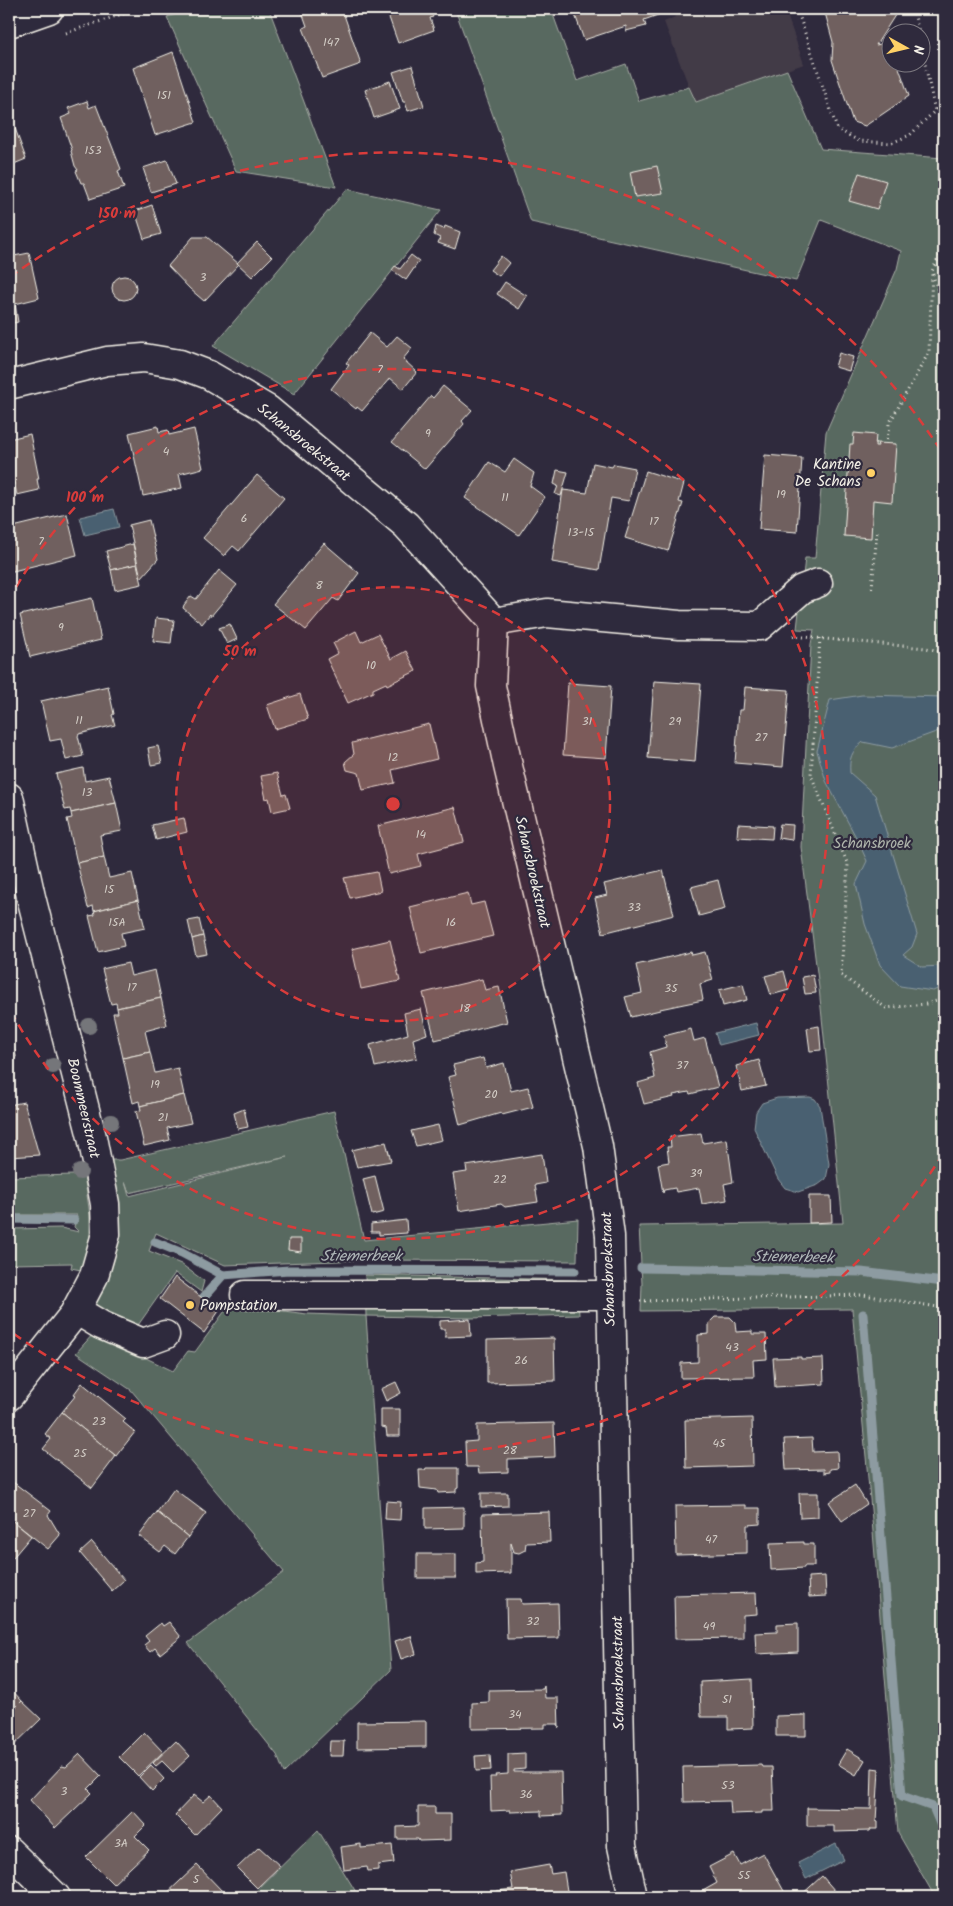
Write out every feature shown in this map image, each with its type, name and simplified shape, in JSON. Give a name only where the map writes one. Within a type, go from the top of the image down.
[{"type":"street","points":[[9,23],[49,9]]},
{"type":"street","name":"Schansbroekstraat","points":[[9,384],[107,361],[144,358],[180,364],[209,375],[267,409],[406,525],[494,622],[491,686],[508,766],[598,1146],[610,1236],[622,1846],[633,1897]]},
{"type":"street","points":[[494,622],[547,613],[679,625],[760,626],[802,589],[818,583]]},
{"type":"street","name":"Boommeerstraat","points":[[9,797],[31,897],[92,1137],[105,1204],[106,1234],[94,1276],[76,1310],[9,1396]]},
{"type":"street","points":[[245,1295],[610,1298]]},
{"type":"street","points":[[76,1310],[101,1325],[143,1343],[165,1335]]},
{"type":"street","points":[[9,1851],[56,1897]]},
{"type":"path","points":[[64,34],[137,9]]},
{"type":"path","points":[[797,9],[836,129],[859,141],[891,143],[910,135],[944,102]]},
{"type":"path","points":[[913,9],[916,22]]},
{"type":"path","points":[[928,72],[935,111]]},
{"type":"path","points":[[887,440],[889,424],[929,352],[932,271],[944,247]]},
{"type":"path","points":[[932,271],[944,311]]},
{"type":"path","points":[[872,588],[877,532]]},
{"type":"path","points":[[793,636],[926,648],[944,652]]},
{"type":"path","points":[[820,638],[811,775],[848,865],[841,975],[886,1008],[926,1004],[944,999]]},
{"type":"path","points":[[610,1298],[863,1295],[944,1308]]},
{"type":"shaded area","points":[[672,9],[785,9],[804,64],[695,102],[664,22],[675,17]]},
{"type":"green space","points":[[193,9],[269,9],[336,187],[236,171],[167,17]]},
{"type":"green space","name":"Schansbroek","points":[[455,9],[551,9],[577,81],[626,64],[639,101],[689,87],[696,102],[787,70],[821,149],[944,158],[944,1897],[935,1897],[898,1833],[852,1309],[641,1311],[642,1284],[639,1226],[843,1223],[819,988],[801,847],[811,644],[814,630],[797,629],[805,558],[815,558],[826,432],[897,269],[901,251],[821,220],[796,281],[531,222]]},
{"type":"green space","points":[[347,189],[441,210],[294,394],[213,346]]},
{"type":"green space","points":[[334,1111],[364,1240],[578,1219],[577,1261],[364,1260],[225,1265],[156,1233],[149,1251],[181,1264],[204,1281],[201,1292],[175,1273],[136,1328],[93,1307],[108,1160],[120,1160]],"holes":[[[287,1157],[129,1196],[125,1182],[129,1193]]]},
{"type":"green space","points":[[83,1168],[90,1215],[90,1236],[81,1270],[71,1268],[72,1263],[9,1264],[9,1229],[61,1228],[79,1232],[74,1227],[77,1215],[9,1215],[9,1177],[73,1175]]},
{"type":"green space","points":[[365,1275],[577,1280],[579,1315],[471,1318],[366,1316]]},
{"type":"green space","points":[[227,1308],[366,1316],[391,1670],[284,1773],[277,1755],[188,1643],[284,1572],[131,1390],[76,1353],[94,1333],[173,1371],[188,1351],[195,1352]]},
{"type":"green space","points":[[318,1830],[359,1897],[250,1897]]},
{"type":"water","points":[[114,509],[119,527],[85,535],[80,517]]},
{"type":"water","points":[[862,695],[944,697],[944,729],[892,748],[863,742],[853,752],[850,763],[850,773],[875,795],[917,934],[912,947],[903,955],[922,967],[942,966],[944,961],[944,986],[933,991],[900,986],[880,965],[865,924],[856,884],[867,861],[826,781],[817,751],[830,700]]},
{"type":"water","points":[[756,1023],[759,1035],[719,1045],[715,1033]]},
{"type":"water","points":[[810,1097],[815,1099],[820,1106],[829,1164],[826,1179],[818,1185],[798,1192],[785,1188],[778,1179],[754,1128],[756,1112],[762,1103],[777,1098]]},
{"type":"water","points":[[836,1844],[844,1860],[806,1879],[798,1863]]},
{"type":"building","points":[[301,9],[342,9],[361,64],[322,78],[303,28],[307,26]]},
{"type":"building","points":[[386,9],[430,9],[433,17],[430,18],[434,30],[398,43]]},
{"type":"building","points":[[573,9],[665,9],[666,12],[644,20],[646,26],[626,31],[626,26],[584,40]]},
{"type":"building","points":[[824,9],[899,9],[891,22],[880,22],[880,39],[876,45],[880,44],[880,72],[901,72],[909,96],[865,126],[853,122],[832,60],[833,42]]},
{"type":"building","points":[[932,9],[944,9],[944,21]]},
{"type":"building","points":[[173,52],[196,122],[155,135],[133,68]]},
{"type":"building","points":[[412,66],[424,106],[408,111],[393,72]]},
{"type":"building","points":[[390,81],[400,109],[374,118],[365,90]]},
{"type":"building","points":[[87,101],[89,108],[96,105],[121,169],[118,171],[124,188],[90,199],[84,183],[81,183],[76,171],[78,170],[75,166],[72,150],[61,118],[71,114],[68,108]]},
{"type":"building","points":[[9,117],[11,117],[26,159],[9,166]]},
{"type":"building","points":[[167,160],[176,184],[151,192],[143,168]]},
{"type":"building","points":[[657,166],[663,193],[635,197],[630,172]]},
{"type":"building","points":[[859,173],[886,181],[877,209],[849,201]]},
{"type":"building","points":[[152,205],[161,234],[144,239],[135,211]]},
{"type":"building","points":[[436,226],[444,229],[445,226],[460,232],[455,249],[438,243],[440,238],[434,235]]},
{"type":"building","points":[[193,237],[207,237],[239,264],[204,301],[168,266]]},
{"type":"building","points":[[257,242],[272,257],[252,277],[237,263]]},
{"type":"building","points":[[29,253],[39,298],[15,304],[18,322],[9,324],[9,257]]},
{"type":"building","points":[[411,255],[419,261],[406,280],[392,270],[395,266],[400,269]]},
{"type":"building","points":[[501,256],[509,263],[499,276],[490,270]]},
{"type":"building","points":[[124,276],[133,279],[136,288],[133,297],[124,300],[115,297],[112,288],[115,279]]},
{"type":"building","points":[[505,282],[527,296],[519,309],[497,294]]},
{"type":"building","points":[[370,333],[387,347],[397,336],[412,348],[403,359],[417,372],[403,389],[390,378],[362,411],[357,407],[356,409],[331,389],[349,365],[346,363]]},
{"type":"building","points":[[839,353],[853,357],[849,371],[835,367]]},
{"type":"building","points":[[443,386],[472,410],[462,421],[464,424],[425,469],[392,442],[431,396],[433,398]]},
{"type":"building","points":[[158,426],[159,432],[168,430],[169,435],[194,429],[203,468],[179,474],[182,488],[143,496],[129,433]]},
{"type":"building","name":"Kantine De Schans","points":[[854,433],[876,435],[875,446],[878,446],[877,443],[896,444],[892,502],[873,500],[871,538],[844,536],[850,444],[853,444]]},
{"type":"building","points":[[30,434],[39,479],[37,479],[39,490],[17,495],[14,482],[9,483],[9,439]]},
{"type":"building","points":[[765,455],[802,458],[797,532],[759,529]]},
{"type":"building","points":[[514,459],[534,473],[530,486],[545,497],[519,535],[465,498],[489,462],[505,472]]},
{"type":"building","points":[[593,463],[612,467],[614,464],[635,468],[629,501],[611,498],[599,570],[552,562],[563,490],[587,493]]},
{"type":"building","points":[[557,470],[568,472],[561,496],[555,494],[558,486],[554,484]]},
{"type":"building","points":[[646,471],[684,483],[679,502],[683,503],[668,551],[625,538]]},
{"type":"building","points":[[257,475],[284,498],[239,551],[233,546],[224,556],[203,538]]},
{"type":"building","points":[[67,514],[77,555],[9,572],[9,528]]},
{"type":"building","points":[[149,520],[158,559],[141,578],[129,525]]},
{"type":"building","points":[[324,543],[359,573],[338,601],[333,598],[306,630],[273,604]]},
{"type":"building","points":[[133,544],[137,564],[111,570],[106,551]]},
{"type":"building","points":[[137,564],[142,584],[115,590],[111,570]]},
{"type":"building","points":[[219,570],[237,585],[202,624],[183,608],[191,596],[196,599]]},
{"type":"building","points":[[92,598],[101,640],[30,657],[20,615]]},
{"type":"building","points":[[156,618],[174,620],[171,643],[153,641]]},
{"type":"building","points":[[230,624],[237,639],[227,644],[219,628]]},
{"type":"building","points":[[356,631],[361,642],[378,634],[391,659],[406,651],[416,671],[387,685],[386,683],[373,689],[373,692],[348,703],[327,659],[338,653],[333,643]]},
{"type":"building","points":[[654,681],[701,684],[695,762],[648,758]]},
{"type":"building","points":[[568,683],[611,686],[606,758],[563,755]]},
{"type":"building","points":[[108,686],[115,725],[79,734],[83,756],[66,760],[61,739],[50,741],[41,701]]},
{"type":"building","points":[[745,687],[789,690],[783,767],[735,763],[739,710],[743,710]]},
{"type":"building","points":[[300,694],[308,719],[275,729],[267,705]]},
{"type":"building","points":[[429,724],[437,759],[392,770],[395,783],[363,790],[359,773],[347,770],[345,762],[354,754],[352,743]]},
{"type":"building","points":[[158,746],[162,763],[151,765],[148,748]]},
{"type":"building","points":[[83,768],[85,781],[109,776],[116,803],[71,813],[70,809],[65,810],[56,774]]},
{"type":"building","points":[[277,773],[283,795],[286,794],[290,808],[272,812],[269,798],[266,799],[261,776]]},
{"type":"building","points":[[116,803],[122,831],[100,835],[104,857],[77,863],[67,819],[72,818],[71,813]]},
{"type":"building","points":[[455,807],[464,842],[418,854],[421,866],[389,874],[378,826]]},
{"type":"building","points":[[184,818],[187,832],[156,840],[152,825]]},
{"type":"building","points":[[738,824],[773,826],[772,839],[737,837]]},
{"type":"building","points":[[780,824],[793,825],[792,840],[778,838]]},
{"type":"building","points":[[104,857],[109,878],[132,873],[138,900],[94,911],[93,906],[88,908],[77,863]]},
{"type":"building","points":[[663,870],[674,915],[603,933],[595,898],[607,895],[604,884]]},
{"type":"building","points":[[377,872],[381,891],[350,898],[344,878]]},
{"type":"building","points":[[718,880],[725,909],[699,916],[691,887]]},
{"type":"building","points":[[468,893],[471,905],[484,902],[493,936],[421,953],[410,907]]},
{"type":"building","points":[[138,900],[145,928],[121,933],[124,946],[98,952],[89,916],[95,915],[94,911]]},
{"type":"building","points":[[199,919],[203,936],[192,939],[188,921]]},
{"type":"building","points":[[203,936],[207,954],[196,956],[192,939]]},
{"type":"building","points":[[390,940],[400,981],[361,989],[352,949]]},
{"type":"building","points":[[691,952],[692,955],[705,952],[713,980],[700,984],[703,1000],[631,1017],[625,997],[642,993],[636,965]]},
{"type":"building","points":[[128,963],[131,976],[155,970],[161,998],[117,1008],[116,1003],[111,1004],[102,969]]},
{"type":"building","points":[[784,971],[789,990],[771,995],[765,976]]},
{"type":"building","points":[[813,975],[816,993],[805,994],[802,977]]},
{"type":"building","points":[[482,979],[485,990],[499,987],[507,1022],[435,1040],[423,993]]},
{"type":"building","points":[[743,984],[747,1000],[723,1006],[719,990]]},
{"type":"building","points":[[161,998],[167,1025],[145,1031],[150,1052],[123,1058],[113,1013],[118,1013],[117,1008]]},
{"type":"building","points":[[421,1009],[427,1034],[413,1039],[417,1058],[375,1067],[370,1045],[408,1034],[404,1013]]},
{"type":"building","points":[[9,1022],[16,1057],[9,1058]]},
{"type":"building","points":[[819,1026],[821,1050],[810,1051],[807,1028]]},
{"type":"building","points":[[691,1029],[694,1041],[705,1038],[718,1087],[690,1094],[689,1092],[673,1095],[674,1097],[644,1104],[638,1083],[655,1078],[650,1052],[666,1047],[664,1036]]},
{"type":"building","points":[[150,1052],[155,1073],[178,1068],[184,1095],[140,1106],[139,1101],[133,1103],[123,1058]]},
{"type":"building","points":[[483,1058],[486,1068],[504,1063],[511,1091],[528,1087],[533,1107],[502,1115],[501,1113],[460,1125],[448,1077],[456,1075],[453,1065]]},
{"type":"building","points":[[759,1060],[766,1086],[742,1091],[736,1066]]},
{"type":"building","points":[[184,1095],[191,1123],[167,1128],[170,1140],[144,1146],[136,1111],[141,1110],[140,1106]]},
{"type":"building","points":[[24,1102],[39,1155],[10,1157],[11,1165],[9,1166],[9,1105]]},
{"type":"building","points":[[244,1109],[248,1127],[238,1129],[234,1113]]},
{"type":"building","points":[[438,1125],[442,1140],[416,1146],[411,1131]]},
{"type":"building","points":[[701,1133],[703,1143],[727,1139],[733,1182],[724,1184],[727,1200],[702,1204],[699,1188],[676,1192],[675,1188],[664,1190],[663,1193],[658,1164],[669,1162],[667,1147],[671,1147],[670,1137]]},
{"type":"building","points":[[386,1142],[391,1161],[357,1167],[352,1150]]},
{"type":"building","points":[[542,1154],[546,1183],[535,1185],[538,1202],[505,1207],[501,1204],[459,1211],[453,1174],[467,1172],[466,1166]]},
{"type":"building","points":[[375,1176],[384,1212],[372,1215],[363,1179]]},
{"type":"building","points":[[809,1196],[831,1196],[832,1222],[809,1223]]},
{"type":"building","points":[[406,1220],[407,1233],[379,1235],[379,1232],[371,1232],[371,1224]]},
{"type":"building","points":[[289,1239],[301,1239],[301,1252],[288,1250]]},
{"type":"building","name":"Pompstation","points":[[175,1277],[219,1311],[204,1333],[160,1299]]},
{"type":"building","points":[[715,1317],[730,1317],[735,1322],[736,1332],[752,1331],[752,1334],[766,1334],[767,1359],[753,1360],[754,1377],[681,1378],[681,1363],[698,1362],[698,1335],[709,1334],[709,1323]]},
{"type":"building","points":[[470,1319],[471,1336],[445,1337],[445,1329],[440,1329],[440,1321]]},
{"type":"building","points":[[554,1338],[555,1381],[487,1383],[487,1340]]},
{"type":"building","points":[[801,1357],[801,1359],[823,1358],[824,1384],[775,1387],[773,1358]]},
{"type":"building","points":[[396,1382],[401,1393],[386,1401],[381,1389]]},
{"type":"building","points":[[82,1383],[126,1419],[123,1422],[135,1432],[116,1456],[62,1412],[76,1395],[74,1394]]},
{"type":"building","points":[[381,1409],[400,1409],[400,1436],[387,1436],[386,1428],[381,1427]]},
{"type":"building","points":[[62,1412],[116,1456],[92,1488],[43,1449],[51,1439],[45,1434]]},
{"type":"building","points":[[752,1418],[753,1466],[686,1468],[685,1420]]},
{"type":"building","points":[[554,1423],[555,1457],[508,1459],[508,1472],[479,1473],[478,1467],[466,1467],[465,1442],[477,1441],[477,1425]]},
{"type":"building","points":[[812,1438],[813,1452],[837,1451],[838,1468],[830,1469],[830,1472],[824,1473],[824,1469],[786,1470],[784,1439]]},
{"type":"building","points":[[426,1468],[458,1468],[458,1488],[456,1492],[438,1493],[437,1490],[420,1488],[419,1470],[425,1470]]},
{"type":"building","points":[[9,1479],[51,1511],[48,1515],[60,1535],[48,1549],[9,1518]]},
{"type":"building","points":[[855,1485],[867,1504],[842,1521],[829,1502]]},
{"type":"building","points":[[174,1489],[206,1513],[188,1537],[157,1512]]},
{"type":"building","points":[[481,1493],[508,1493],[508,1506],[481,1507]]},
{"type":"building","points":[[799,1493],[818,1493],[818,1517],[800,1518]]},
{"type":"building","points":[[386,1501],[401,1502],[400,1520],[385,1519]]},
{"type":"building","points":[[746,1505],[746,1508],[760,1508],[760,1524],[747,1525],[747,1553],[676,1555],[675,1506]]},
{"type":"building","points":[[464,1507],[464,1528],[425,1529],[425,1508]]},
{"type":"building","points":[[157,1512],[188,1537],[175,1554],[165,1546],[160,1552],[139,1536]]},
{"type":"building","points":[[549,1512],[550,1542],[526,1543],[525,1550],[519,1553],[514,1552],[511,1543],[511,1573],[476,1574],[476,1563],[483,1562],[482,1514]]},
{"type":"building","points":[[9,1518],[31,1536],[10,1561],[9,1560]]},
{"type":"building","points":[[92,1542],[124,1580],[112,1591],[80,1553]]},
{"type":"building","points":[[804,1542],[804,1544],[814,1544],[814,1566],[771,1570],[770,1543]]},
{"type":"building","points":[[417,1554],[456,1554],[456,1578],[417,1578]]},
{"type":"building","points":[[825,1576],[826,1596],[809,1597],[808,1577]]},
{"type":"building","points":[[756,1593],[757,1614],[743,1615],[743,1638],[675,1639],[674,1595]]},
{"type":"building","points":[[506,1599],[521,1599],[522,1604],[558,1603],[559,1638],[507,1639]]},
{"type":"building","points":[[169,1622],[181,1637],[160,1654],[155,1648],[150,1652],[144,1645],[149,1641],[145,1636],[161,1623],[163,1626]]},
{"type":"building","points":[[798,1623],[798,1652],[756,1654],[755,1633],[777,1632],[777,1624]]},
{"type":"building","points":[[411,1636],[416,1654],[401,1659],[395,1641]]},
{"type":"building","points":[[752,1679],[753,1728],[728,1729],[728,1717],[701,1717],[700,1682]]},
{"type":"building","points":[[544,1686],[545,1698],[558,1698],[559,1728],[558,1724],[545,1724],[545,1728],[472,1729],[472,1703],[489,1702],[489,1690],[543,1689]]},
{"type":"building","points":[[9,1687],[22,1701],[9,1714]]},
{"type":"building","points":[[22,1701],[41,1719],[9,1750],[9,1714]]},
{"type":"building","points":[[806,1715],[806,1736],[776,1736],[776,1716]]},
{"type":"building","points":[[426,1721],[426,1747],[357,1748],[357,1722]]},
{"type":"building","points":[[144,1732],[163,1752],[138,1776],[119,1757]]},
{"type":"building","points":[[176,1741],[190,1756],[173,1772],[162,1761],[156,1766],[153,1763]]},
{"type":"building","points":[[330,1741],[344,1741],[343,1756],[329,1756]]},
{"type":"building","points":[[847,1749],[865,1760],[856,1775],[838,1764]]},
{"type":"building","points":[[525,1753],[525,1769],[514,1770],[514,1772],[561,1772],[562,1815],[541,1816],[541,1811],[491,1811],[490,1777],[508,1774],[508,1754]]},
{"type":"building","points":[[80,1754],[101,1776],[88,1789],[92,1793],[55,1828],[30,1800],[62,1766],[66,1767]]},
{"type":"building","points":[[490,1755],[491,1770],[476,1771],[475,1756]]},
{"type":"building","points":[[151,1765],[164,1779],[152,1791],[139,1777]]},
{"type":"building","points":[[761,1765],[762,1767],[772,1767],[774,1811],[731,1814],[730,1801],[684,1802],[683,1767]]},
{"type":"building","points":[[872,1768],[879,1769],[876,1821],[878,1822],[878,1829],[834,1832],[834,1826],[807,1826],[807,1808],[871,1809]]},
{"type":"building","points":[[194,1795],[203,1802],[211,1795],[222,1807],[195,1835],[175,1815]]},
{"type":"building","points":[[418,1807],[435,1807],[435,1814],[451,1814],[451,1840],[419,1841],[418,1839],[397,1839],[397,1827],[418,1826]]},
{"type":"building","points":[[133,1811],[146,1825],[135,1836],[149,1850],[113,1884],[86,1857]]},
{"type":"building","points":[[361,1844],[361,1848],[392,1845],[394,1863],[378,1865],[378,1870],[368,1871],[367,1867],[344,1870],[341,1847]]},
{"type":"building","points":[[259,1847],[280,1866],[257,1888],[237,1868]]},
{"type":"building","points":[[763,1853],[785,1893],[777,1897],[704,1897],[701,1892],[717,1883],[709,1867],[734,1854],[740,1865]]},
{"type":"building","points":[[197,1865],[224,1893],[220,1897],[163,1897]]},
{"type":"building","points":[[549,1865],[551,1874],[564,1872],[568,1897],[498,1897],[497,1891],[513,1889],[510,1872]]},
{"type":"building","points":[[822,1876],[835,1891],[829,1897],[799,1897]]},
{"type":"waterway","name":"Stiemerbeek","points":[[9,1219],[74,1220]]},
{"type":"waterway","name":"Stiemerbeek","points":[[155,1242],[182,1253],[223,1275],[289,1270],[575,1271]]},
{"type":"waterway","name":"Stiemerbeek","points":[[641,1268],[861,1272],[944,1282]]},
{"type":"waterway","points":[[202,1299],[223,1275]]},
{"type":"waterway","points":[[863,1314],[902,1796],[933,1807],[944,1833]]},
{"type":"place","name":"Kantine De Schans","points":[[871,473]]},
{"type":"place","name":"Pompstation","points":[[190,1305]]}]
